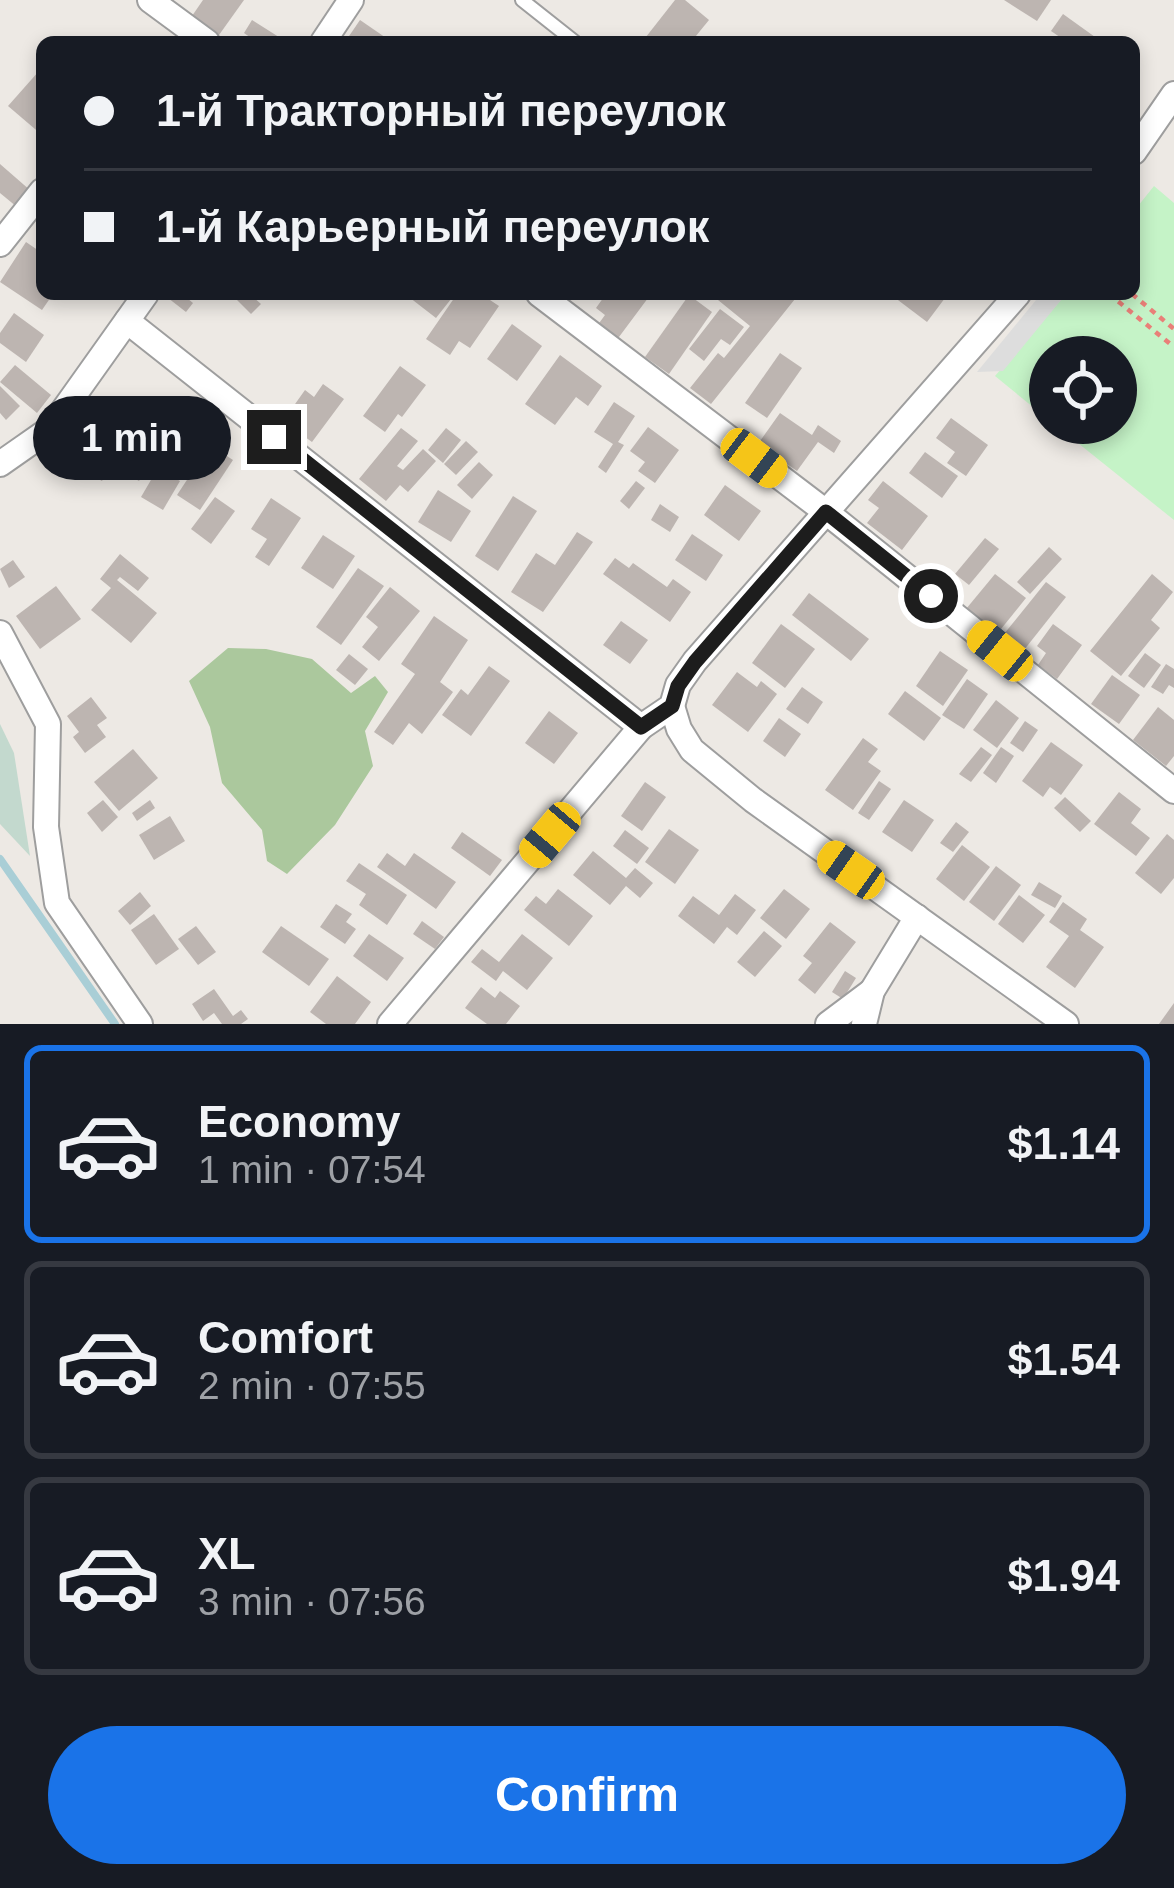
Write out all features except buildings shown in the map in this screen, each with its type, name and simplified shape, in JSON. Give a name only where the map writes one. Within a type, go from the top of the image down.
[{"type":"street","points":[[150,0],[199,36]]},
{"type":"street","points":[[327,36],[351,0]]},
{"type":"street","points":[[164,36],[177,20]]},
{"type":"street","points":[[1140,143],[1174,94]]},
{"type":"street","points":[[0,244],[36,199]]},
{"type":"street","points":[[0,464],[50,430],[142,300]]},
{"type":"street","points":[[547,300],[826,512],[1174,790]]},
{"type":"street","points":[[1013,300],[695,662],[678,686],[672,706],[692,750],[753,800],[1066,1024]]},
{"type":"street","points":[[127,321],[641,727]]},
{"type":"street","points":[[0,633],[48,724],[46,827],[57,903],[140,1024]]},
{"type":"street","points":[[390,1024],[641,727],[672,706]]},
{"type":"street","points":[[864,1024],[872,991],[917,916]]},
{"type":"street","points":[[828,1024],[872,991]]},
{"type":"lane","points":[[522,0],[567,36]]},
{"type":"path","points":[[1116,300],[1174,347]]},
{"type":"path","points":[[1139,300],[1174,329]]},
{"type":"green space","points":[[1154,186],[1174,203],[1174,520],[1079,444],[1137,444],[1137,336],[1030,336],[1061,300],[1140,300],[1140,204]]},
{"type":"green space","points":[[1029,337],[1029,404],[995,376]]},
{"type":"green space","points":[[228,648],[266,649],[312,659],[351,693],[375,676],[388,692],[365,731],[373,766],[335,825],[287,874],[267,861],[262,830],[222,783],[210,727],[189,681]]},
{"type":"green space","points":[[0,724],[14,753],[30,856],[0,824]]},
{"type":"shaded area","points":[[1036,300],[1061,300],[1029,336],[1003,371],[977,372]]},
{"type":"waterway","points":[[0,859],[115,1024]]},
{"type":"route","points":[[274,437],[641,727],[672,706],[678,686],[695,662],[826,512],[931,596]]}]
